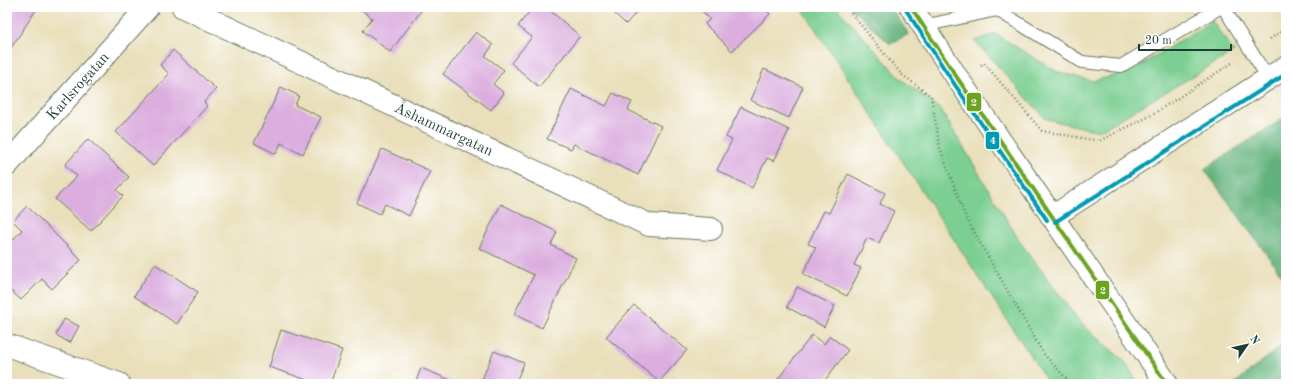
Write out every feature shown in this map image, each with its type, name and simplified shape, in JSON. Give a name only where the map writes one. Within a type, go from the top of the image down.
[{"type":"street","name":"Karlsrogatan","points":[[7,165],[148,7]]},
{"type":"street","name":"Åshammargatan","points":[[183,7],[649,225],[711,229]]},
{"type":"street","points":[[911,7],[958,79],[1167,384]]},
{"type":"street","points":[[1052,217],[1277,72]]},
{"type":"street","points":[[7,346],[119,384]]},
{"type":"lane","points":[[923,26],[997,10],[1082,62],[1121,66],[1222,7],[1251,50],[1277,72]]},
{"type":"path","points":[[846,7],[902,74],[931,96],[940,148],[966,218],[1043,353],[1071,384]]},
{"type":"path","points":[[984,63],[1042,131],[1099,141],[1150,116],[1286,28]]},
{"type":"green space","points":[[801,7],[836,7],[900,78],[941,110],[1020,242],[1080,322],[1125,362],[1139,384],[1049,384]]},
{"type":"green space","points":[[850,7],[890,7],[909,34],[890,44]]},
{"type":"green space","points":[[1212,21],[1234,52],[1099,131],[1046,119],[975,41],[995,34],[1056,71],[1092,81],[1130,72]]},
{"type":"green space","points":[[1286,117],[1286,281],[1204,169]]},
{"type":"green space","points":[[1286,342],[1286,384],[1234,384]]},
{"type":"building","points":[[7,7],[38,7],[7,54]]},
{"type":"building","points":[[358,7],[416,7],[421,11],[390,52],[363,31],[372,18]]},
{"type":"building","points":[[533,7],[546,7],[580,36],[539,87],[511,63],[532,37],[518,26]]},
{"type":"building","points":[[621,7],[640,8],[626,24],[615,14]]},
{"type":"building","points":[[698,7],[763,7],[770,14],[732,51],[705,24],[710,19]]},
{"type":"building","points":[[476,32],[493,45],[485,56],[504,70],[493,84],[504,93],[491,110],[443,74]]},
{"type":"building","points":[[173,50],[216,89],[204,102],[207,106],[153,166],[116,132],[169,74],[160,65]]},
{"type":"building","points":[[764,69],[803,87],[789,118],[750,100]]},
{"type":"building","points":[[281,87],[299,96],[295,105],[321,117],[303,154],[281,143],[276,154],[254,143]]},
{"type":"building","points":[[571,89],[606,106],[613,93],[632,102],[628,110],[661,126],[638,175],[574,144],[571,149],[547,139]]},
{"type":"building","points":[[741,107],[789,130],[774,161],[767,158],[752,188],[717,170],[732,140],[726,137]]},
{"type":"building","points":[[88,139],[129,177],[117,190],[123,196],[91,231],[55,199],[77,176],[65,165]]},
{"type":"building","points":[[382,149],[430,171],[409,216],[385,204],[380,214],[357,203]]},
{"type":"building","points":[[848,174],[885,193],[880,204],[894,211],[879,243],[867,238],[854,265],[861,268],[847,296],[803,274],[816,247],[808,244],[824,211],[829,213]]},
{"type":"building","points":[[501,204],[557,232],[551,245],[576,258],[542,328],[514,314],[534,275],[479,248]]},
{"type":"building","points":[[27,206],[81,260],[52,289],[42,279],[21,300],[7,287],[7,246],[22,230],[13,221]]},
{"type":"building","points":[[155,264],[198,292],[177,324],[134,296]]},
{"type":"building","points":[[797,287],[835,306],[824,327],[787,307]]},
{"type":"building","points":[[634,305],[687,350],[659,382],[606,337]]},
{"type":"building","points":[[64,319],[79,326],[70,343],[56,335]]},
{"type":"building","points":[[281,330],[342,350],[330,384],[319,384],[269,367]]},
{"type":"building","points":[[812,335],[824,344],[830,336],[848,350],[822,384],[774,384]]},
{"type":"building","points":[[494,351],[524,363],[515,384],[480,384]]},
{"type":"building","points":[[421,368],[460,384],[415,384]]},
{"type":"transit line","name":"2","points":[[911,7],[958,79],[1167,384]]},
{"type":"transit line","name":"4","points":[[906,10],[1047,220]]},
{"type":"transit line","name":"4","points":[[1055,222],[1286,74]]}]
